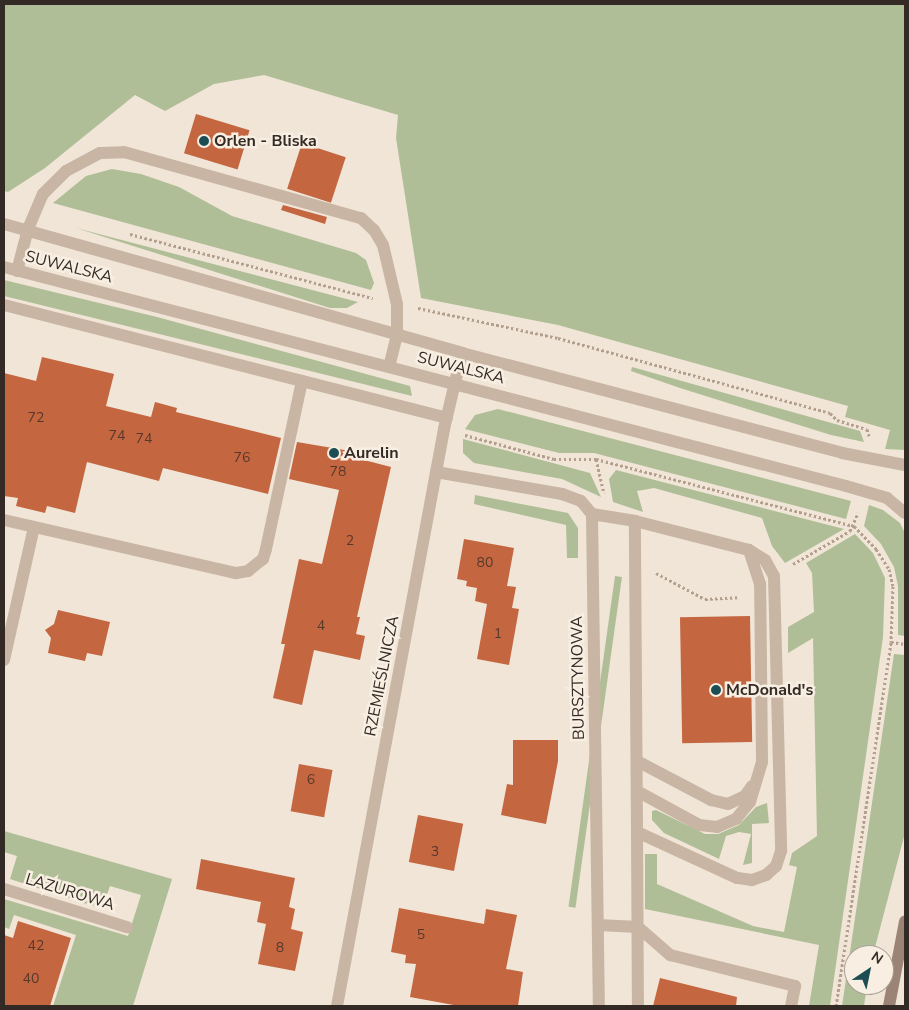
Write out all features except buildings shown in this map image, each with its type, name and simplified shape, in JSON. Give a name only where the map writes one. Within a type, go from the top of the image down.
[{"type":"main road","points":[[889,1006],[905,921]]},
{"type":"street","points":[[17,271],[28,229],[43,194],[66,171],[100,153],[124,152],[360,218],[374,230],[383,245],[397,304],[397,335],[389,366]]},
{"type":"street","name":"SUWALSKA","points":[[4,224],[28,229],[397,335],[842,453],[905,465]]},
{"type":"street","name":"SUWALSKA","points":[[4,267],[455,383],[855,489],[887,498],[905,513]]},
{"type":"street","points":[[4,305],[447,418]]},
{"type":"street","name":"RZEMIEŚLNICZA","points":[[337,1006],[436,472],[462,352]]},
{"type":"street","points":[[4,520],[236,573],[256,567],[266,549],[302,381]]},
{"type":"street","points":[[436,472],[562,494],[581,501],[592,514],[635,521],[749,550],[765,560],[774,576],[781,850],[776,866],[766,875],[752,880],[738,878],[637,832]]},
{"type":"street","name":"BURSZTYNOWA","points":[[592,514],[599,1006]]},
{"type":"street","points":[[635,521],[638,1006]]},
{"type":"street","points":[[4,660],[34,527]]},
{"type":"street","points":[[637,790],[699,824],[717,827],[736,819],[750,802],[762,762],[760,594],[758,570],[749,550]]},
{"type":"street","points":[[637,761],[711,800],[728,804],[745,796],[758,778]]},
{"type":"street","name":"LAZUROWA","points":[[4,889],[127,927]]},
{"type":"street","points":[[598,925],[638,927],[670,955],[795,986],[792,1006]]},
{"type":"path","points":[[120,231],[397,304],[558,338],[830,413],[837,420],[867,429],[872,443]]},
{"type":"path","points":[[596,459],[854,526],[876,548],[888,569],[893,586],[891,642],[836,1006]]},
{"type":"path","points":[[891,642],[905,644]]},
{"type":"green space","points":[[4,4],[905,4],[905,450],[885,449],[890,430],[845,417],[848,406],[558,325],[421,298],[396,138],[398,115],[264,75],[214,84],[165,111],[135,95],[45,168],[8,192],[4,191]]},
{"type":"green space","points":[[112,169],[141,174],[179,187],[232,216],[356,253],[366,260],[374,283],[371,290],[53,203],[86,176]]},
{"type":"green space","points":[[76,228],[358,302],[347,308],[330,308]]},
{"type":"green space","points":[[4,280],[157,317],[410,386],[412,396],[4,296]]},
{"type":"green space","points":[[632,367],[860,431],[864,442],[831,435],[680,388],[631,371]]},
{"type":"green space","points":[[498,409],[851,501],[846,519],[594,453],[559,453],[465,429],[475,415]]},
{"type":"green space","points":[[463,439],[590,473],[601,497],[562,479],[474,463],[463,453]]},
{"type":"green space","points":[[616,470],[844,529],[785,563],[772,546],[762,518],[654,488],[637,491],[643,512],[613,502],[609,479]]},
{"type":"green space","points":[[475,495],[568,513],[578,528],[578,558],[567,558],[566,525],[474,504]]},
{"type":"green space","points":[[869,505],[883,510],[900,523],[905,533],[905,636],[898,635],[898,586],[894,567],[881,544],[864,526]]},
{"type":"green space","points":[[855,534],[873,553],[885,578],[883,637],[830,1006],[809,1006],[819,945],[645,909],[645,854],[657,854],[657,884],[753,926],[784,932],[797,867],[789,865],[792,853],[817,836],[813,638],[788,653],[788,627],[814,612],[812,573],[806,563]]},
{"type":"green space","points":[[615,576],[622,577],[575,908],[569,907]]},
{"type":"green space","points":[[894,654],[905,655],[905,833],[876,945],[851,945]]},
{"type":"green space","points":[[767,803],[769,823],[752,824],[752,863],[743,865],[751,834],[739,832],[726,836],[719,859],[664,833],[652,820],[652,811],[656,810],[705,834],[718,834],[739,825],[756,807]]},
{"type":"green space","points":[[4,831],[172,879],[133,1006],[53,1006],[76,935],[14,915],[9,929],[4,927],[4,899],[128,936],[141,895],[110,886],[102,909],[10,879],[17,856],[4,852]]},
{"type":"green space","points":[[844,992],[844,995],[866,995],[864,1006],[842,1006]]},
{"type":"place","name":"Orlen - Bliska","points":[[204,141]]},
{"type":"place","name":"Aurelin","points":[[334,453]]},
{"type":"place","name":"McDonald's","points":[[716,690]]}]
